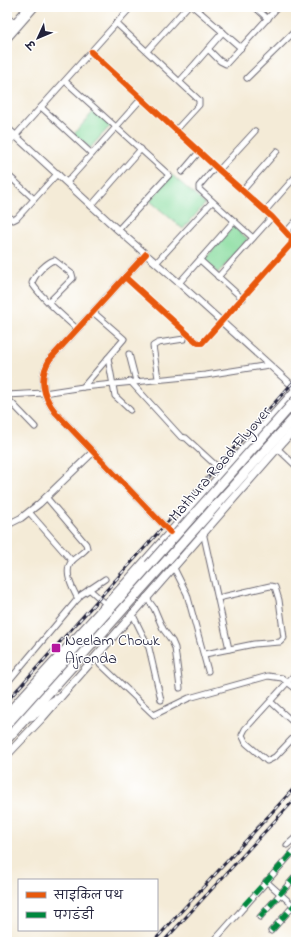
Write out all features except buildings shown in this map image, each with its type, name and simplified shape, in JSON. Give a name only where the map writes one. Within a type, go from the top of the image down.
[{"type":"highway","name":"Mathura Road Flyover","points":[[101,619],[296,400]]},
{"type":"highway","name":"Mathura Road Flyover","points":[[23,721],[296,416]]},
{"type":"highway","points":[[7,724],[101,619],[127,581]]},
{"type":"highway","points":[[7,739],[23,721],[56,700]]},
{"type":"main road","points":[[8,713],[127,581],[296,389]]},
{"type":"main road","points":[[281,407],[288,407],[296,413]]},
{"type":"main road","points":[[7,755],[296,427]]},
{"type":"street","points":[[7,31],[28,7]]},
{"type":"street","points":[[7,39],[35,7]]},
{"type":"street","points":[[121,7],[126,12]]},
{"type":"street","points":[[7,144],[130,7]]},
{"type":"street","points":[[147,51],[187,7]]},
{"type":"street","points":[[194,7],[241,48]]},
{"type":"street","points":[[255,7],[268,19]]},
{"type":"street","points":[[208,49],[220,61],[226,64],[278,7]]},
{"type":"street","points":[[7,17],[14,23]]},
{"type":"street","points":[[116,23],[198,97],[200,102],[176,130]]},
{"type":"street","points":[[247,78],[296,30]]},
{"type":"street","points":[[180,81],[223,32]]},
{"type":"street","points":[[90,52],[142,98],[217,169],[265,210],[287,231],[292,239],[291,244],[204,342],[198,343],[125,277]]},
{"type":"street","points":[[65,81],[169,175],[118,230]]},
{"type":"street","points":[[67,182],[142,98]]},
{"type":"street","points":[[41,107],[92,154]]},
{"type":"street","points":[[7,128],[58,173],[91,206],[180,283],[296,389]]},
{"type":"street","points":[[253,238],[212,202],[199,188],[255,131]]},
{"type":"street","points":[[91,206],[141,149]]},
{"type":"street","points":[[243,190],[277,151]]},
{"type":"street","points":[[182,172],[199,152]]},
{"type":"street","points":[[7,215],[13,220],[15,219],[58,173]]},
{"type":"street","points":[[7,174],[34,199]]},
{"type":"street","points":[[265,210],[296,176]]},
{"type":"street","points":[[156,263],[212,202]]},
{"type":"street","points":[[218,277],[272,217]]},
{"type":"street","points":[[180,283],[234,221]]},
{"type":"street","points":[[287,231],[296,221]]},
{"type":"street","points":[[146,254],[45,366],[44,393],[49,404],[56,413],[170,532]]},
{"type":"street","points":[[49,302],[73,278],[72,274],[54,260],[50,261],[34,278],[32,283],[49,302],[77,329]]},
{"type":"street","points":[[200,260],[243,299]]},
{"type":"street","points":[[83,387],[124,339],[93,312]]},
{"type":"street","points":[[158,378],[153,346],[158,343],[184,339]]},
{"type":"street","points":[[129,354],[136,381]]},
{"type":"street","points":[[108,358],[115,396],[130,410]]},
{"type":"street","points":[[7,395],[44,393],[158,378],[206,375],[269,364]]},
{"type":"street","points":[[130,381],[181,437],[186,438],[223,472]]},
{"type":"street","points":[[7,395],[35,427]]},
{"type":"street","points":[[277,448],[296,466]]},
{"type":"street","points":[[7,525],[29,512],[93,452]]},
{"type":"street","points":[[46,497],[86,544],[85,550],[69,565],[72,587],[78,599]]},
{"type":"street","points":[[29,512],[72,561]]},
{"type":"street","points":[[203,532],[229,649]]},
{"type":"street","points":[[173,566],[187,594],[205,654],[208,670]]},
{"type":"street","points":[[7,683],[78,599],[89,589],[98,586],[105,579]]},
{"type":"street","points":[[205,654],[283,641],[284,631],[279,600],[276,589],[273,586],[218,598]]},
{"type":"street","points":[[89,589],[106,604]]},
{"type":"street","points":[[146,597],[154,608],[163,629],[172,641],[175,648],[180,688]]},
{"type":"street","points":[[132,613],[149,648],[161,700]]},
{"type":"street","points":[[94,658],[154,715],[189,698],[268,676],[276,676],[288,681],[296,689]]},
{"type":"street","points":[[296,673],[271,702],[244,729],[242,735],[243,739],[267,761],[275,757],[296,735]]},
{"type":"street","points":[[271,702],[296,725]]},
{"type":"street","points":[[7,705],[8,713]]},
{"type":"street","points":[[287,846],[296,837]]},
{"type":"street","points":[[213,942],[293,852]]},
{"type":"street","points":[[260,916],[296,876]]},
{"type":"street","points":[[266,881],[295,906],[270,931]]},
{"type":"green space","points":[[94,111],[111,125],[90,148],[74,134]]},
{"type":"green space","points":[[172,175],[205,204],[183,229],[150,201]]},
{"type":"green space","points":[[233,226],[248,239],[218,273],[204,260]]},
{"type":"railway","points":[[7,701],[296,379]]},
{"type":"railway","points":[[153,942],[296,786]]},
{"type":"railway","points":[[163,942],[296,798]]},
{"type":"marked path","points":[[244,905],[293,852]]},
{"type":"marked path","points":[[260,917],[296,876]]},
{"type":"marked path","points":[[271,931],[296,903]]},
{"type":"cycle path","points":[[91,52],[272,217],[292,239],[291,244],[202,343],[198,343],[192,338],[125,277]]},
{"type":"cycle path","points":[[146,254],[50,359],[46,366],[43,380],[45,394],[56,413],[170,532]]},
{"type":"place","name":"Neelam Chowk Ajronda","points":[[56,648]]}]
